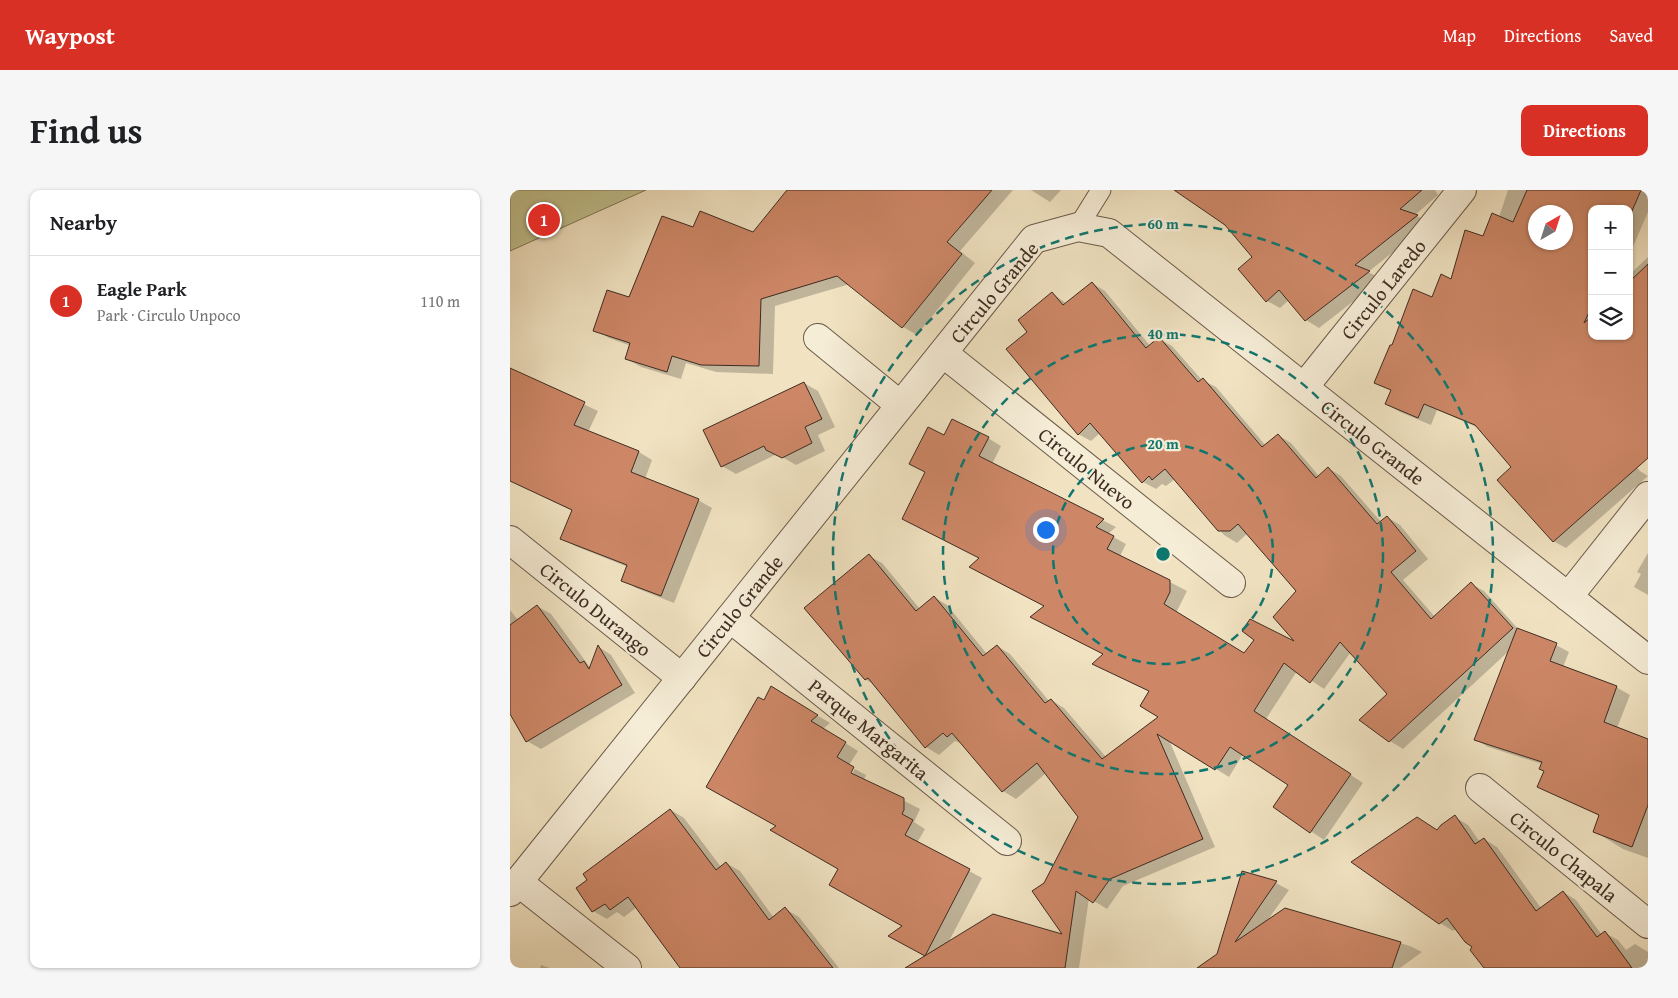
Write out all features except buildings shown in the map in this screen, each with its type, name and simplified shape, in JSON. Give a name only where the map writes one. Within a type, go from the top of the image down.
[{"type":"street","name":"Circulo Laredo","points":[[1304,387],[1462,190]]},
{"type":"street","name":"Circulo Grande","points":[[514,887],[1034,239],[1078,227],[1109,233],[1648,660]]},
{"type":"street","points":[[818,338],[900,405]]},
{"type":"street","name":"Circulo Nuevo","points":[[943,353],[1232,583]]},
{"type":"street","points":[[1568,597],[1648,496]]},
{"type":"street","name":"Circulo Durango","points":[[510,540],[682,678]]},
{"type":"street","name":"Parque Margarita","points":[[730,618],[1007,841]]},
{"type":"street","name":"Circulo Chapala","points":[[1480,788],[1648,924]]},
{"type":"street","points":[[514,887],[627,968]]},
{"type":"lane","points":[[1078,227],[1101,190]]},
{"type":"green space","points":[[510,190],[646,190],[510,251]]},
{"type":"place","name":"Eagle Park","points":[[544,220]]}]
